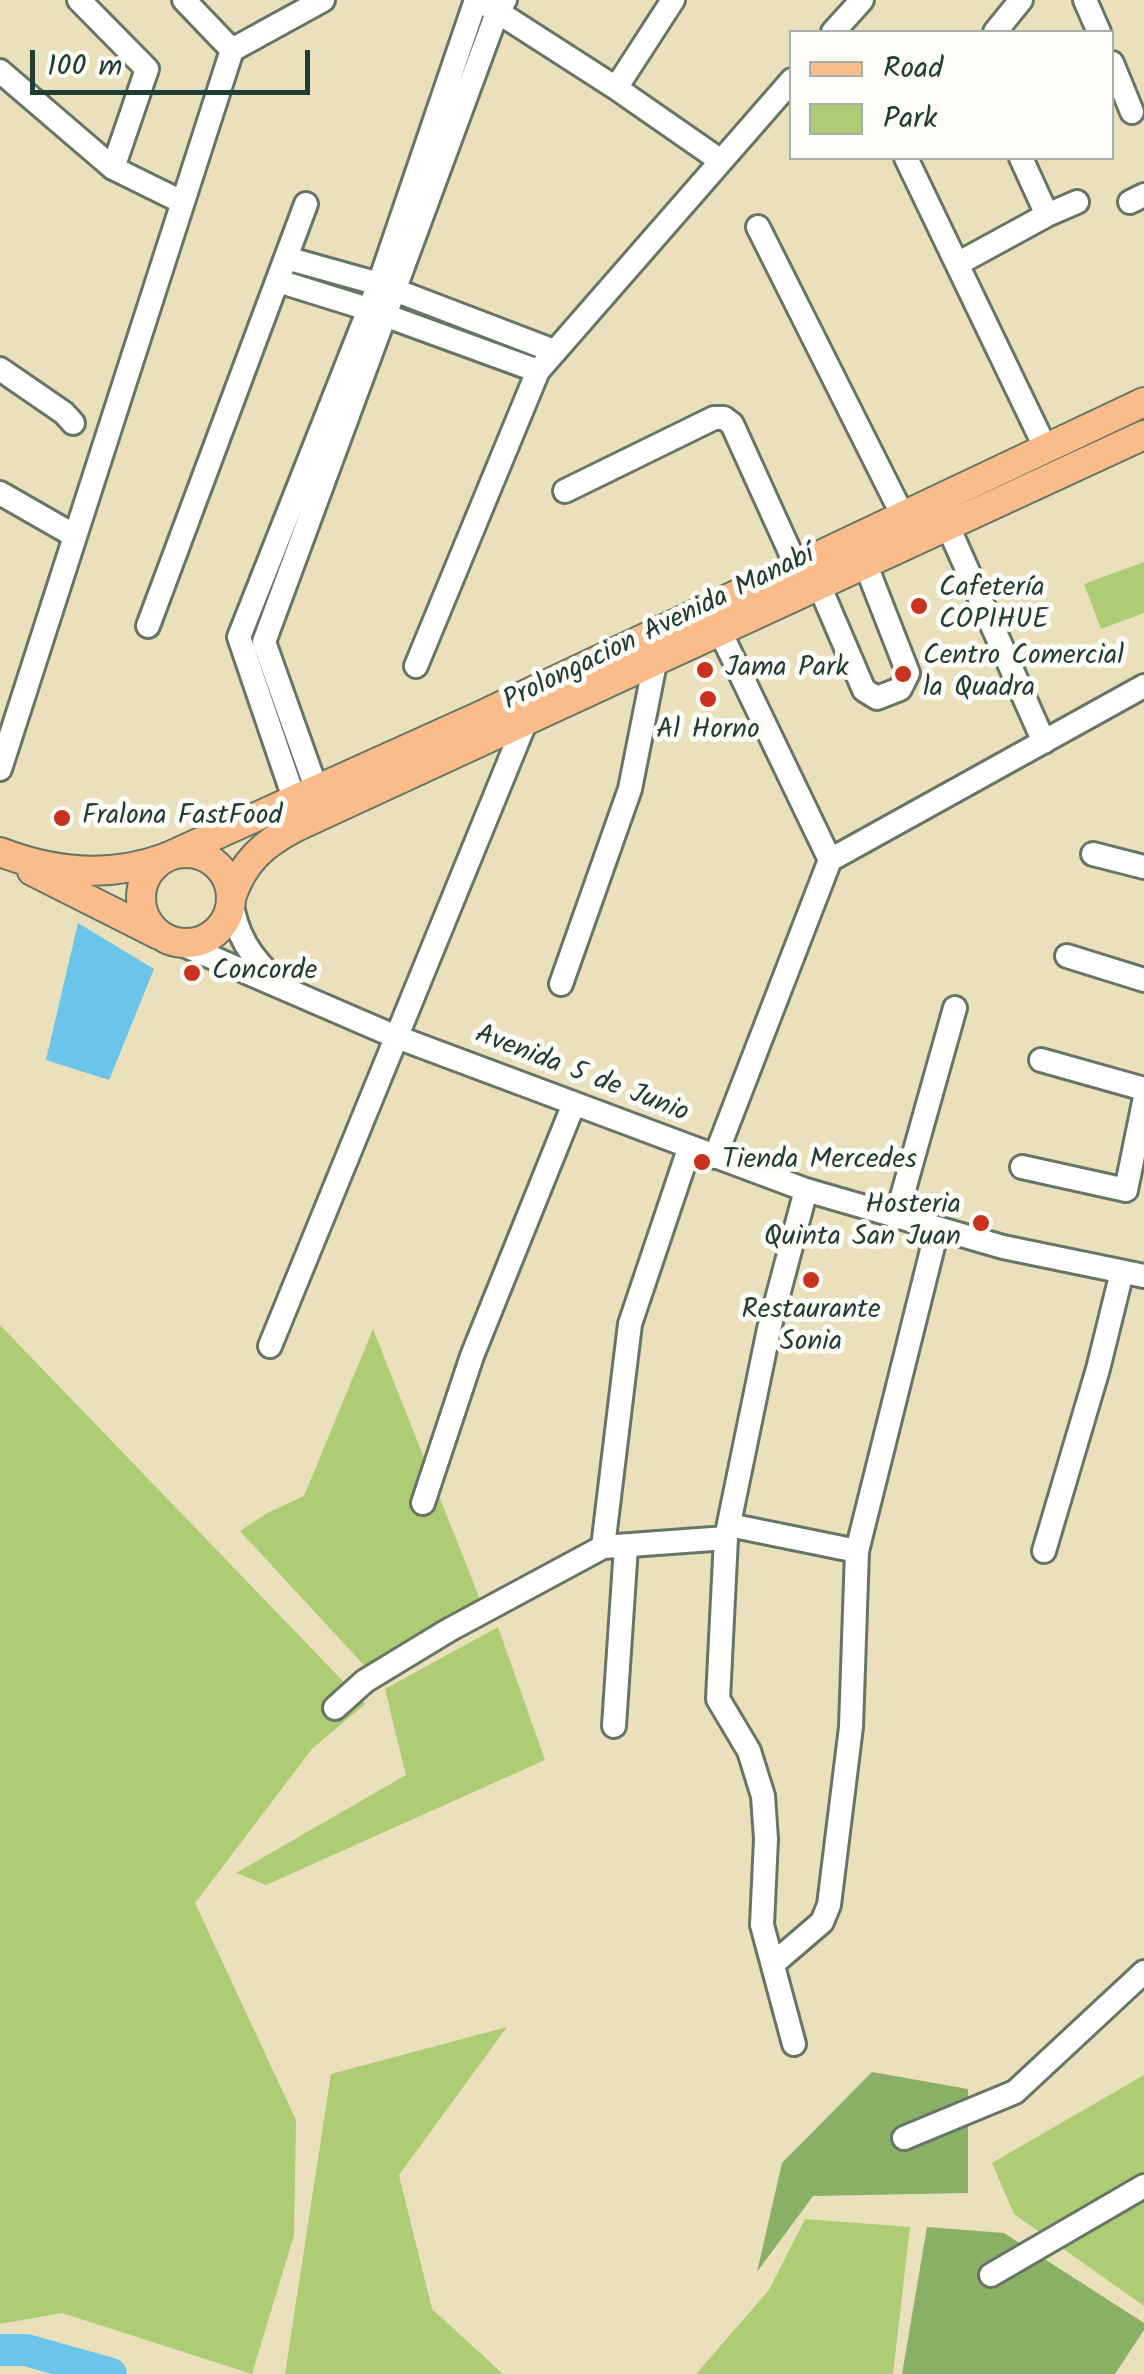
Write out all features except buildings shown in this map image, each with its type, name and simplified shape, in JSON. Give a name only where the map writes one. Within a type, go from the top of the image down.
[{"type":"main road","name":"Prolongacion Avenida Manabí","points":[[942,513],[1046,449],[1144,402]]},
{"type":"main road","name":"Prolongacion Avenida Manabí","points":[[714,620],[796,565],[909,527],[1144,434]]},
{"type":"main road","name":"Prolongacion Avenida Manabí","points":[[232,898],[255,853],[310,807],[714,620],[820,585],[865,563],[909,527]]},
{"type":"main road","name":"Prolongacion Avenida Manabí","points":[[0,853],[39,865],[94,871],[135,867],[310,807],[525,723],[651,650]]},
{"type":"main road","points":[[0,853],[169,939],[194,942],[213,934],[226,918],[232,898],[227,878],[214,862],[196,853],[170,856],[149,872],[141,902],[148,922],[169,939]]},
{"type":"street","points":[[78,0],[147,68],[114,168]]},
{"type":"street","points":[[184,0],[232,50]]},
{"type":"street","points":[[0,769],[232,50],[322,0]]},
{"type":"street","points":[[387,287],[476,0],[502,5],[721,161]]},
{"type":"street","points":[[616,88],[674,0]]},
{"type":"street","points":[[835,30],[862,0]]},
{"type":"street","points":[[997,30],[1022,0]]},
{"type":"street","points":[[1086,0],[1098,30]]},
{"type":"street","points":[[310,807],[264,642],[376,312],[502,5]]},
{"type":"street","points":[[1114,68],[1132,112]]},
{"type":"street","points":[[0,71],[114,168],[182,202]]},
{"type":"street","points":[[416,666],[538,370],[789,83]]},
{"type":"street","points":[[907,160],[1046,449]]},
{"type":"street","points":[[1022,160],[1047,215]]},
{"type":"street","points":[[958,262],[1077,202]]},
{"type":"street","points":[[148,626],[306,204]]},
{"type":"street","points":[[758,227],[909,527]]},
{"type":"street","points":[[286,258],[387,287],[554,351]]},
{"type":"street","points":[[278,281],[538,370]]},
{"type":"street","points":[[0,369],[64,413],[72,423]]},
{"type":"street","points":[[565,491],[714,418],[724,418],[732,424],[796,565]]},
{"type":"street","points":[[0,493],[75,536]]},
{"type":"street","points":[[942,513],[1044,742]]},
{"type":"street","points":[[820,585],[864,690],[877,698],[900,689],[908,673],[865,563]]},
{"type":"street","points":[[714,620],[830,860]]},
{"type":"street","points":[[561,984],[630,790],[651,650]]},
{"type":"street","points":[[716,1157],[830,860],[1144,686]]},
{"type":"street","points":[[270,1346],[525,723]]},
{"type":"street","points":[[1093,854],[1144,867]]},
{"type":"street","points":[[232,898],[233,916],[243,941],[258,962],[292,994]]},
{"type":"street","name":"Avenida 5 de Junio","points":[[169,939],[394,1036],[806,1190],[937,1230],[1133,1274]]},
{"type":"street","points":[[1067,956],[1144,980]]},
{"type":"street","points":[[896,1218],[955,1008]]},
{"type":"street","points":[[1042,1060],[1144,1088]]},
{"type":"street","points":[[1022,1167],[1126,1190],[1144,1102]]},
{"type":"street","points":[[423,1503],[472,1356],[573,1106]]},
{"type":"street","points":[[614,1726],[614,1547],[630,1324],[689,1148]]},
{"type":"street","points":[[794,2044],[762,1925],[766,1838],[763,1796],[749,1751],[718,1698],[727,1531],[769,1329],[806,1190]]},
{"type":"street","points":[[773,1964],[822,1922],[829,1905],[850,1727],[857,1551],[937,1230]]},
{"type":"street","points":[[1044,1551],[1098,1369],[1133,1274]]},
{"type":"street","points":[[335,1708],[365,1681],[449,1630],[614,1547],[727,1531],[857,1551]]},
{"type":"street","points":[[904,2138],[1014,2092],[1144,1972]]},
{"type":"street","points":[[991,2274],[1144,2186]]},
{"type":"green space","points":[[1144,562],[1144,613],[1101,629],[1084,584]]},
{"type":"green space","points":[[0,1325],[365,1704],[312,1749],[195,1903],[296,2120],[294,2235],[252,2374],[62,2313],[0,2324]]},
{"type":"green space","points":[[373,1329],[481,1602],[373,1675],[240,1531],[304,1496]]},
{"type":"green space","points":[[498,1627],[545,1760],[266,1885],[236,1873],[406,1775],[385,1689]]},
{"type":"green space","points":[[507,2027],[399,2175],[432,2309],[503,2374],[285,2374],[331,2074]]},
{"type":"green space","points":[[872,2072],[968,2089],[968,2193],[813,2196],[757,2272],[782,2163]]},
{"type":"green space","points":[[1144,2075],[1144,2306],[1014,2214],[992,2163]]},
{"type":"green space","points":[[805,2219],[910,2227],[893,2374],[696,2374],[769,2290]]},
{"type":"green space","points":[[927,2227],[1004,2233],[1144,2323],[1144,2330],[1115,2374],[902,2374]]},
{"type":"water","points":[[78,923],[154,969],[109,1080],[46,1060]]},
{"type":"waterway","points":[[0,2350],[26,2350],[111,2374]]},
{"type":"place","name":"Cafetería COPIHUE","points":[[919,606]]},
{"type":"place","name":"Jama Park","points":[[705,670]]},
{"type":"place","name":"Centro Comercial la Quadra","points":[[903,674]]},
{"type":"place","name":"Al Horno","points":[[708,699]]},
{"type":"place","name":"Fralona FastFood","points":[[62,818]]},
{"type":"place","name":"Concorde","points":[[192,973]]},
{"type":"place","name":"Tienda Mercedes","points":[[702,1162]]},
{"type":"place","name":"Hosteria Quinta San Juan","points":[[981,1223]]},
{"type":"place","name":"Restaurante Sonia","points":[[811,1280]]}]
